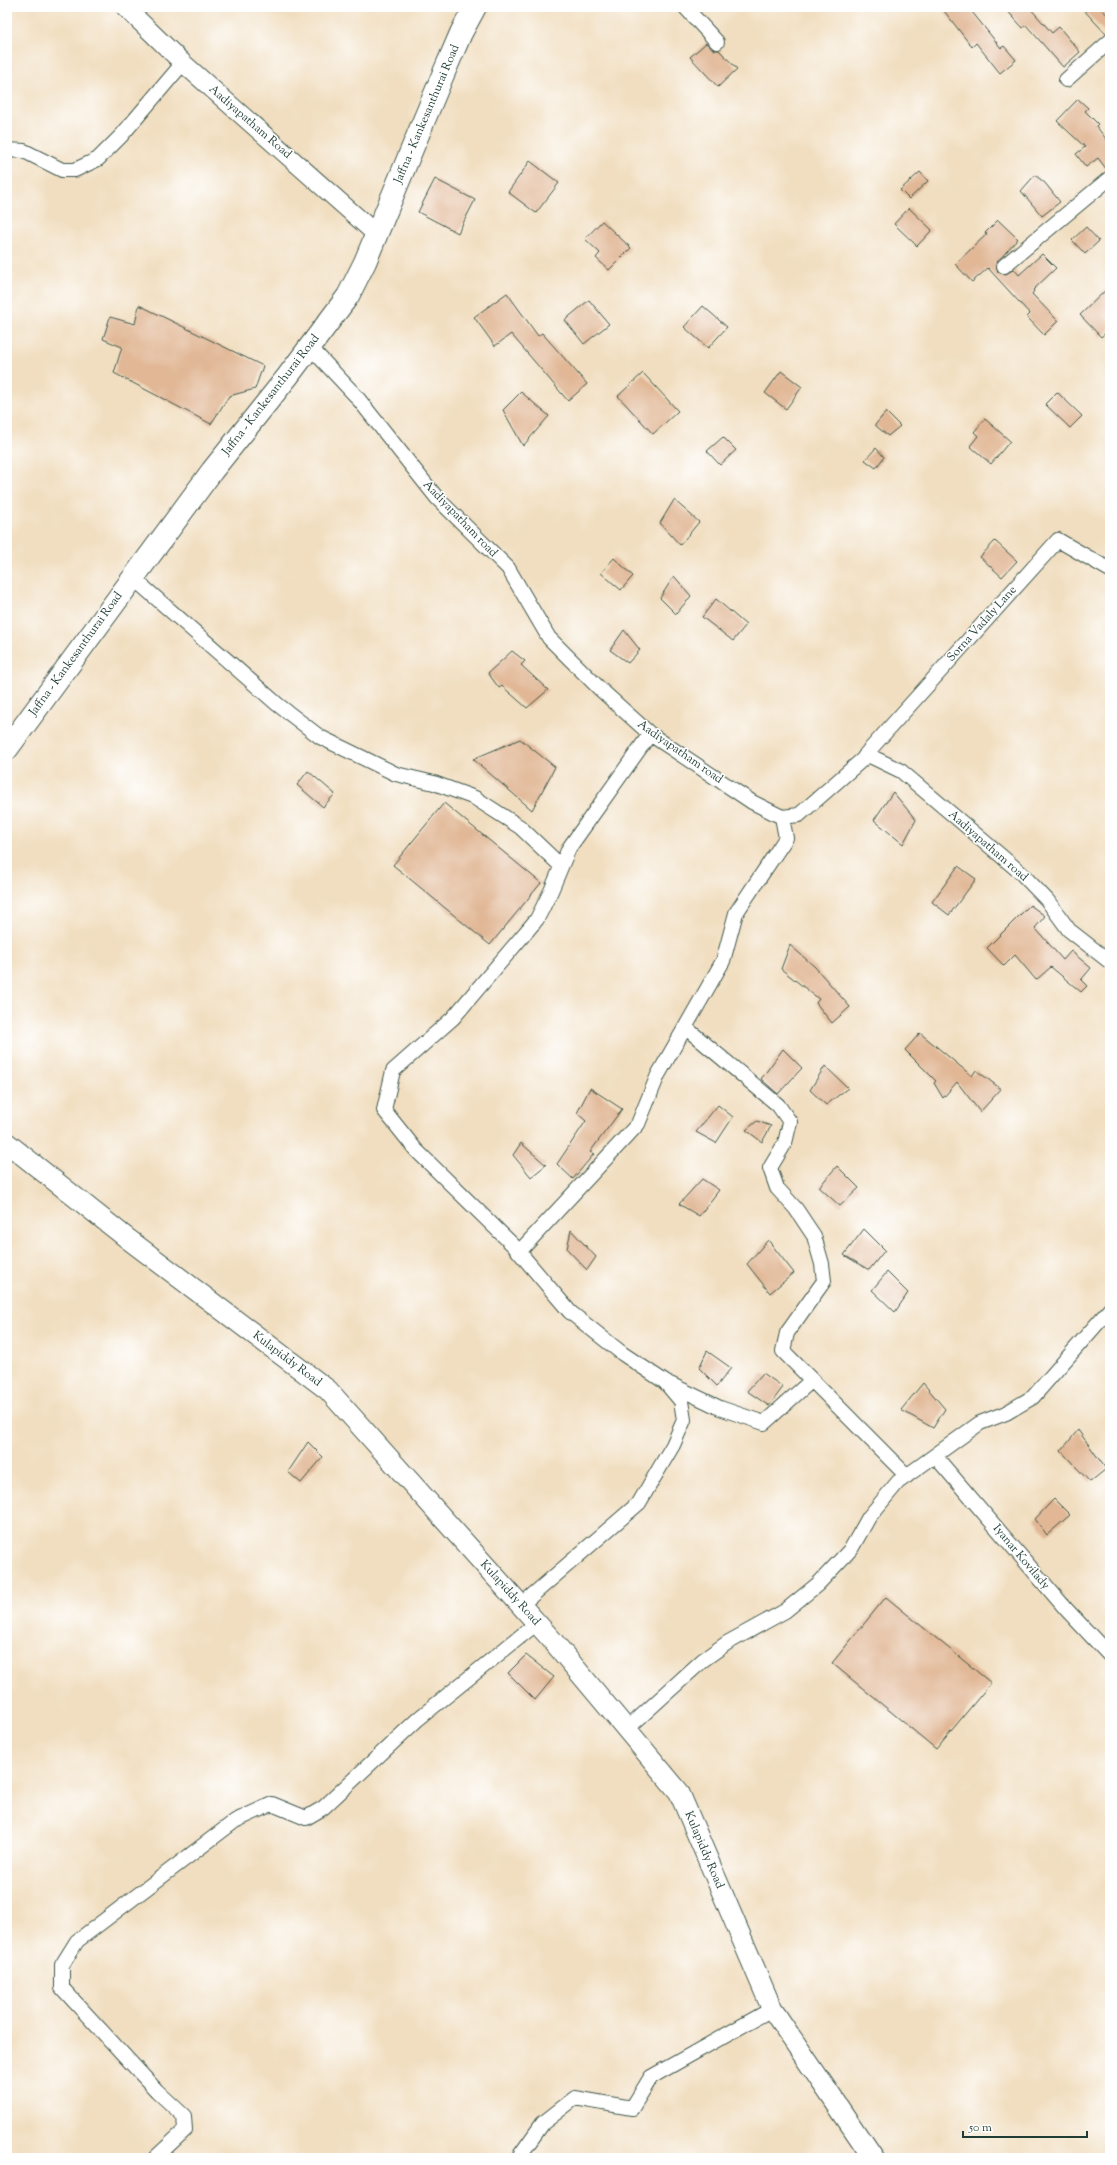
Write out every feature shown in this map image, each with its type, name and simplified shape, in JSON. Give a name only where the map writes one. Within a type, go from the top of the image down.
[{"type":"main road","name":"Jaffna - Kankesanthurai Road","points":[[7,748],[132,577],[348,296],[376,234],[461,33],[475,7]]},
{"type":"main road","name":"Kulapiddy Road","points":[[7,1143],[128,1238],[328,1390],[538,1624],[679,1792],[772,2009],[873,2158]]},
{"type":"street","name":"Aadiyapatham Road","points":[[125,7],[183,63],[376,234]]},
{"type":"street","points":[[685,7],[717,42]]},
{"type":"street","points":[[1066,80],[1110,41]]},
{"type":"street","points":[[7,150],[24,151],[62,170],[74,170],[98,159],[121,136],[183,63]]},
{"type":"street","points":[[1004,266],[1110,178]]},
{"type":"street","name":"Aadiyapatham road","points":[[310,347],[356,396],[404,459],[438,498],[508,568],[549,638],[600,690],[650,734],[752,802],[782,817]]},
{"type":"street","name":"Sorna Vadaly Lane","points":[[866,754],[1058,540],[1110,570]]},
{"type":"street","points":[[132,577],[277,704],[320,737],[396,774],[434,783],[475,798],[520,827],[560,866]]},
{"type":"street","points":[[650,734],[569,848],[560,866],[551,891],[537,919],[453,1018],[393,1072],[384,1110],[416,1150],[519,1252],[570,1312],[624,1354],[665,1382],[720,1408],[764,1423],[811,1380]]},
{"type":"street","points":[[519,1252],[638,1124],[658,1075],[723,961],[736,913],[786,838],[782,817],[799,815],[863,759],[866,754]]},
{"type":"street","name":"Aadiyapatham road","points":[[866,754],[901,771],[986,843],[1021,873],[1047,900],[1069,930],[1110,962]]},
{"type":"street","points":[[686,1028],[778,1104],[790,1122],[785,1143],[770,1168],[777,1188],[796,1209],[814,1236],[822,1264],[824,1281],[787,1333],[783,1351],[907,1476]]},
{"type":"street","points":[[627,1729],[703,1660],[727,1643],[785,1611],[818,1584],[851,1549],[869,1517],[898,1482],[980,1423],[1006,1413],[1033,1397],[1110,1309]]},
{"type":"street","points":[[521,1605],[639,1503],[673,1445],[684,1420],[681,1401],[665,1382]]},
{"type":"street","name":"Iyanar Kovilady","points":[[935,1456],[1066,1609],[1110,1656]]},
{"type":"street","points":[[155,2158],[186,2130],[184,2116],[157,2090],[62,1988],[62,1965],[77,1941],[235,1821],[272,1804],[306,1818],[323,1808],[418,1719],[538,1624]]},
{"type":"street","points":[[518,2158],[543,2123],[575,2098],[632,2108],[651,2077],[772,2009]]},
{"type":"building","points":[[941,7],[968,7],[1001,48],[1004,46],[1016,60],[1000,73],[976,43],[972,47]]},
{"type":"building","points":[[1004,7],[1029,7],[1052,33],[1059,27],[1080,52],[1063,67],[1026,25],[1023,28]]},
{"type":"building","points":[[1081,7],[1100,7],[1110,18],[1110,33],[1106,34]]},
{"type":"building","points":[[706,43],[714,50],[719,50],[737,69],[718,87],[690,57]]},
{"type":"building","points":[[1078,99],[1088,108],[1085,111],[1098,124],[1096,126],[1110,144],[1110,170],[1107,170],[1098,158],[1086,167],[1076,154],[1085,147],[1057,121]]},
{"type":"building","points":[[530,161],[559,183],[536,213],[508,192]]},
{"type":"building","points":[[920,172],[928,181],[909,199],[900,190]]},
{"type":"building","points":[[1035,175],[1045,183],[1060,202],[1042,216],[1021,191]]},
{"type":"building","points":[[435,179],[475,200],[458,233],[418,212]]},
{"type":"building","points":[[909,208],[932,230],[917,246],[894,224]]},
{"type":"building","points":[[998,220],[1018,239],[996,263],[998,272],[1006,274],[1014,269],[1019,275],[1042,254],[1056,268],[1033,290],[1034,291],[1032,294],[1058,321],[1044,335],[1027,317],[1030,314],[988,268],[972,282],[955,264],[987,234],[985,233]]},
{"type":"building","points":[[602,221],[631,248],[609,270],[596,258],[600,253],[585,239]]},
{"type":"building","points":[[1086,227],[1099,241],[1085,254],[1072,240]]},
{"type":"building","points":[[1110,286],[1110,329],[1101,337],[1080,315]]},
{"type":"building","points":[[507,293],[538,336],[542,333],[587,384],[568,401],[511,334],[495,346],[474,317]]},
{"type":"building","points":[[589,300],[609,324],[584,344],[565,320]]},
{"type":"building","points":[[139,305],[263,366],[255,389],[229,396],[211,424],[114,373],[122,347],[103,339],[110,317],[135,324]]},
{"type":"building","points":[[703,306],[727,327],[708,348],[684,327]]},
{"type":"building","points":[[781,371],[802,387],[786,409],[765,393]]},
{"type":"building","points":[[643,373],[678,411],[653,434],[618,396]]},
{"type":"building","points":[[521,392],[549,416],[523,446],[503,410]]},
{"type":"building","points":[[1057,392],[1082,416],[1070,428],[1045,404]]},
{"type":"building","points":[[886,412],[900,426],[888,436],[875,425]]},
{"type":"building","points":[[985,419],[1010,441],[991,464],[970,446],[978,436],[974,432]]},
{"type":"building","points":[[723,437],[736,450],[720,465],[707,451]]},
{"type":"building","points":[[876,448],[884,457],[876,468],[865,460]]},
{"type":"building","points":[[674,500],[699,522],[680,545],[660,523]]},
{"type":"building","points":[[995,541],[1017,561],[1002,577],[980,557]]},
{"type":"building","points":[[614,558],[633,576],[621,590],[601,573]]},
{"type":"building","points":[[674,576],[691,596],[676,614],[660,598]]},
{"type":"building","points":[[716,599],[746,625],[733,641],[702,617]]},
{"type":"building","points":[[624,630],[640,650],[628,663],[610,650]]},
{"type":"building","points":[[512,651],[525,661],[521,665],[548,690],[527,708],[502,686],[499,688],[488,673]]},
{"type":"building","points":[[520,739],[555,767],[532,810],[473,759]]},
{"type":"building","points":[[308,771],[335,794],[323,807],[297,785]]},
{"type":"building","points":[[893,792],[916,820],[903,844],[874,820]]},
{"type":"building","points":[[444,803],[541,883],[490,945],[393,865]]},
{"type":"building","points":[[958,866],[976,879],[949,915],[932,902]]},
{"type":"building","points":[[1030,905],[1045,916],[1035,928],[1063,960],[1071,951],[1091,968],[1081,980],[1087,986],[1081,992],[1051,967],[1036,980],[1015,955],[1004,966],[987,948]]},
{"type":"building","points":[[790,945],[815,967],[850,1007],[832,1023],[816,1003],[819,999],[781,969]]},
{"type":"building","points":[[920,1033],[972,1076],[976,1070],[1001,1089],[980,1112],[957,1082],[943,1098],[934,1083],[936,1081],[905,1050]]},
{"type":"building","points":[[783,1049],[802,1068],[778,1094],[761,1079]]},
{"type":"building","points":[[825,1066],[848,1088],[826,1105],[810,1090]]},
{"type":"building","points":[[590,1088],[622,1109],[590,1152],[594,1154],[573,1179],[557,1164],[586,1121],[577,1113]]},
{"type":"building","points":[[718,1105],[733,1117],[716,1143],[696,1132]]},
{"type":"building","points":[[757,1121],[771,1126],[762,1142],[746,1130]]},
{"type":"building","points":[[521,1143],[546,1165],[531,1177],[513,1155]]},
{"type":"building","points":[[837,1166],[859,1188],[840,1206],[819,1187]]},
{"type":"building","points":[[702,1179],[719,1190],[699,1216],[679,1204]]},
{"type":"building","points":[[864,1229],[885,1250],[869,1270],[844,1255]]},
{"type":"building","points":[[571,1230],[596,1257],[587,1270],[567,1249]]},
{"type":"building","points":[[768,1240],[794,1273],[770,1293],[747,1264]]},
{"type":"building","points":[[887,1272],[908,1293],[895,1312],[872,1290]]},
{"type":"building","points":[[707,1351],[731,1368],[717,1386],[699,1368]]},
{"type":"building","points":[[763,1373],[783,1387],[769,1406],[747,1391]]},
{"type":"building","points":[[923,1383],[945,1409],[933,1428],[901,1410]]},
{"type":"building","points":[[1078,1430],[1106,1469],[1090,1482],[1061,1451]]},
{"type":"building","points":[[308,1442],[323,1457],[301,1483],[288,1472]]},
{"type":"building","points":[[1054,1499],[1070,1515],[1047,1535],[1035,1519]]},
{"type":"building","points":[[886,1597],[991,1683],[936,1749],[832,1663]]},
{"type":"building","points":[[526,1655],[554,1677],[535,1700],[508,1673]]}]
